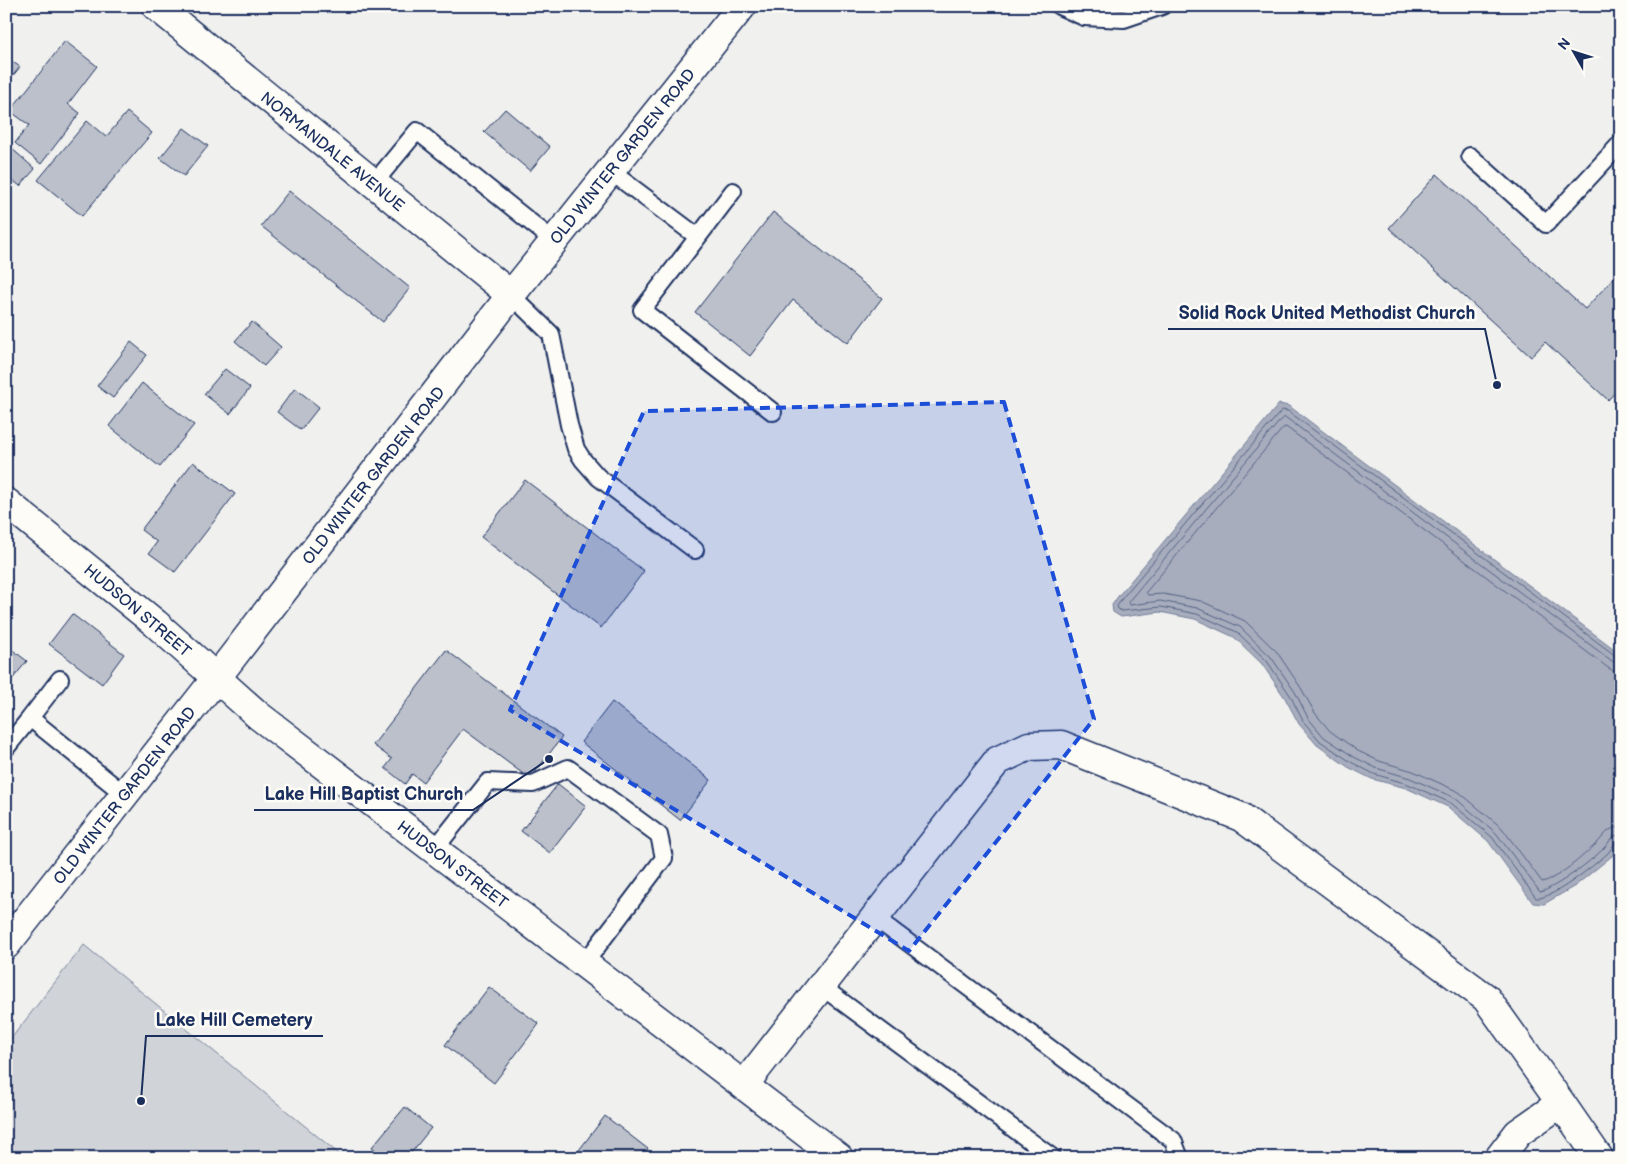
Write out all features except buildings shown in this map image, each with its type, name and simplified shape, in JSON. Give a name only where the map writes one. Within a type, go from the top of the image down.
[{"type":"street","name":"NORMANDALE AVENUE","points":[[156,6],[511,295]]},
{"type":"street","name":"OLD WINTER GARDEN ROAD","points":[[6,946],[511,295],[742,6]]},
{"type":"street","name":"HUDSON STREET","points":[[6,502],[155,623],[259,716],[839,1158]]},
{"type":"street","points":[[744,1085],[997,761],[1029,746],[1061,746],[1241,817],[1486,998],[1562,1103],[1599,1158]]},
{"type":"street","points":[[1499,1158],[1518,1132],[1562,1103]]},
{"type":"lane","points":[[1059,6],[1084,17],[1124,20],[1162,6]]},
{"type":"lane","points":[[374,184],[417,131],[554,241]]},
{"type":"lane","points":[[1470,156],[1546,224],[1621,143]]},
{"type":"lane","points":[[610,171],[698,237]]},
{"type":"lane","points":[[733,191],[642,310],[773,412]]},
{"type":"lane","points":[[511,295],[551,334],[569,425],[576,449],[583,460],[598,476],[695,550]]},
{"type":"lane","points":[[6,748],[60,680]]},
{"type":"lane","points":[[30,718],[124,794]]},
{"type":"lane","points":[[434,850],[488,782],[533,784],[568,768],[659,834],[664,858],[584,964]]},
{"type":"lane","points":[[874,917],[1173,1140],[1180,1158]]},
{"type":"lane","points":[[822,987],[1053,1158]]},
{"type":"highlighted area","points":[[1004,402],[1094,719],[909,951],[510,710],[644,411]]},
{"type":"shaded area","points":[[84,945],[344,1158],[6,1158],[6,1045]]},
{"type":"water","points":[[1279,404],[1289,406],[1621,654],[1621,843],[1612,856],[1575,886],[1544,904],[1533,903],[1488,841],[1448,807],[1406,788],[1372,779],[1348,767],[1317,745],[1299,724],[1285,698],[1262,664],[1234,637],[1195,619],[1160,612],[1121,617],[1113,612],[1112,605],[1119,595]]},
{"type":"place","name":"Solid Rock United Methodist Church","points":[[1497,385]]},
{"type":"place","name":"Lake Hill Baptist Church","points":[[549,759]]},
{"type":"place","name":"Lake Hill Cemetery","points":[[141,1101]]}]
